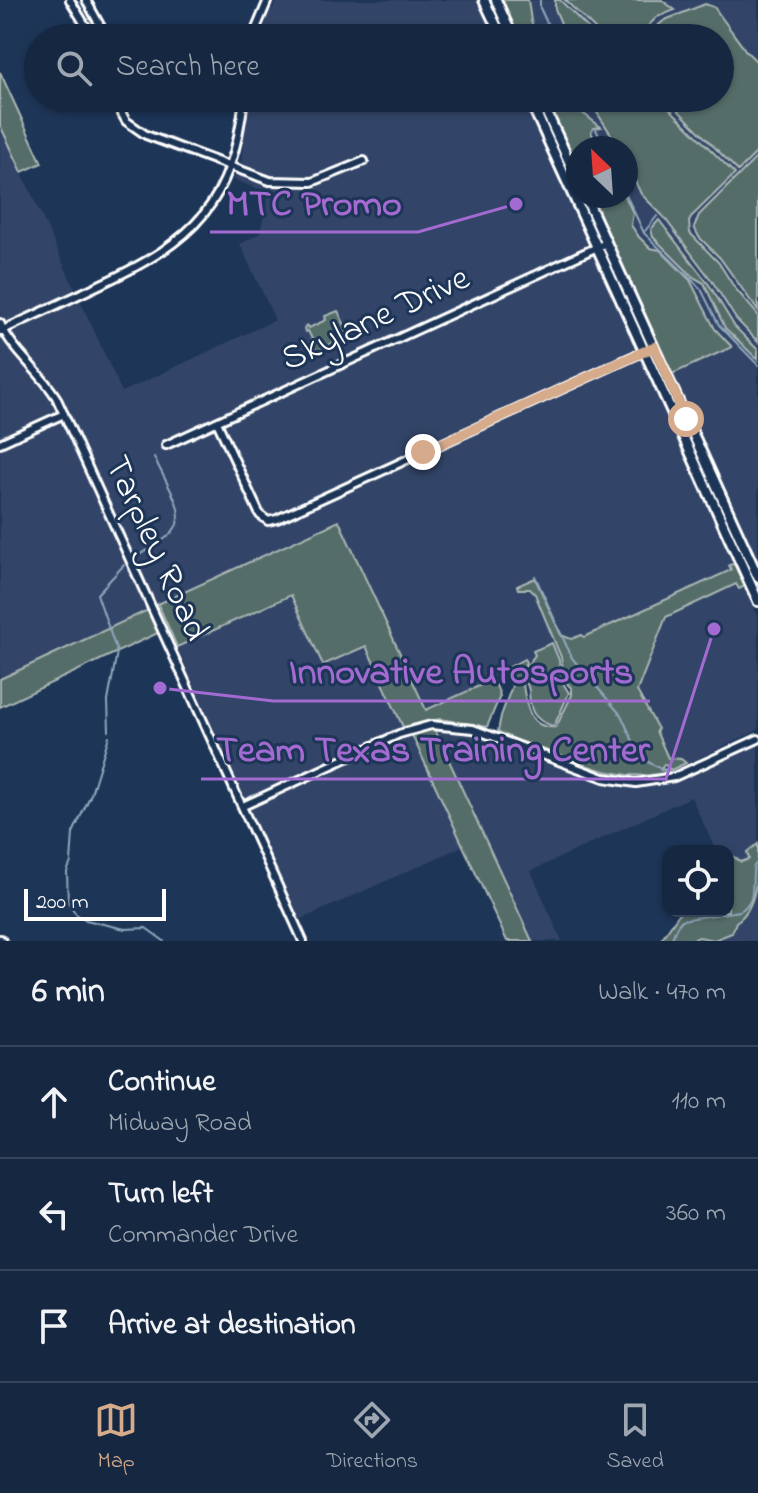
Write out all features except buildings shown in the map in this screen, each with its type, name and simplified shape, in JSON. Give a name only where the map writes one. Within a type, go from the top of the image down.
[{"type":"main road","points":[[484,0],[495,24]]},
{"type":"main road","points":[[496,0],[507,24]]},
{"type":"main road","points":[[537,112],[566,162]]},
{"type":"main road","points":[[545,112],[560,153],[714,492],[755,587],[758,601]]},
{"type":"main road","points":[[589,208],[602,245]]},
{"type":"main road","points":[[714,492],[758,577]]},
{"type":"street","points":[[70,0],[85,24]]},
{"type":"street","points":[[86,0],[99,24]]},
{"type":"street","points":[[258,24],[268,0]]},
{"type":"street","points":[[121,112],[126,121],[146,135],[270,181],[298,184],[324,179],[364,161]]},
{"type":"street","points":[[1,328],[142,265],[171,248],[211,204],[230,168],[241,112]]},
{"type":"street","name":"Skylane Drive","points":[[166,445],[602,245]]},
{"type":"street","name":"Tarpley Road","points":[[1,328],[17,351],[51,388],[64,414],[303,941]]},
{"type":"street","points":[[217,422],[260,515],[268,521],[650,349]]},
{"type":"street","points":[[0,443],[64,414]]},
{"type":"street","points":[[243,806],[399,734],[431,725],[473,729],[604,778],[636,783],[674,777],[758,739]]},
{"type":"shaded area","points":[[278,0],[481,0],[492,24],[265,24]]},
{"type":"shaded area","points":[[502,0],[758,0],[758,569],[670,375],[731,347],[602,208],[638,208],[638,136],[571,136],[556,112],[734,112],[734,24],[513,24]]},
{"type":"shaded area","points":[[247,112],[531,112],[566,190],[566,208],[574,208],[758,618],[758,730],[670,772],[603,628],[426,709],[339,521],[0,678],[0,125],[122,392],[275,320],[240,244],[260,233],[269,193],[234,180],[241,163]]},
{"type":"shaded area","points":[[291,595],[366,645],[463,846],[300,920],[177,647]]},
{"type":"shaded area","points":[[435,730],[466,732],[596,780],[628,788],[662,784],[758,743],[758,941],[699,941],[697,937],[743,914],[734,893],[734,845],[713,845],[691,797],[531,871],[562,941],[532,941]]},
{"type":"green space","points":[[500,0],[528,0],[532,24],[511,24]]},
{"type":"green space","points":[[555,0],[560,0],[584,24],[561,24]]},
{"type":"green space","points":[[565,0],[662,0],[675,10],[657,17],[650,24],[590,24]]},
{"type":"green space","points":[[705,4],[714,7],[726,24],[660,24]]},
{"type":"green space","points":[[734,34],[758,63],[758,151],[738,171],[680,112],[734,112]]},
{"type":"green space","points":[[0,72],[42,163],[22,172],[0,125]]},
{"type":"green space","points":[[550,112],[581,112],[601,127],[591,132],[593,136],[566,136],[566,146]]},
{"type":"green space","points":[[597,112],[673,112],[735,174],[692,216],[690,233],[719,263],[734,287],[758,315],[758,342],[736,319],[663,216],[638,188],[638,136],[612,136]]},
{"type":"green space","points":[[758,156],[758,311],[694,227],[699,215]]},
{"type":"green space","points":[[594,208],[631,208],[631,225],[639,237],[650,248],[660,250],[690,280],[715,329],[732,347],[670,375]]},
{"type":"green space","points":[[659,220],[710,286],[735,327],[758,350],[758,360],[725,328],[704,283],[693,277],[653,237],[651,229]]},
{"type":"green space","points":[[338,311],[349,334],[322,348],[323,352],[318,352],[309,343],[313,341],[304,328],[326,320],[325,316]]},
{"type":"green space","points":[[339,521],[426,710],[490,681],[495,682],[500,696],[487,727],[440,719],[403,727],[366,646],[323,665],[291,595],[177,647],[158,604]]},
{"type":"green space","points":[[734,564],[745,586],[739,589],[736,584],[666,617],[637,691],[658,729],[656,731],[668,758],[681,759],[686,763],[671,770],[664,764],[661,770],[667,769],[669,772],[652,775],[621,774],[576,762],[498,731],[512,686],[506,669],[524,659],[526,662],[521,674],[526,701],[528,710],[538,723],[556,727],[572,695],[572,689],[565,681],[561,657],[535,594],[530,589],[518,589],[517,586],[535,578],[561,635],[571,639],[584,637],[731,570],[729,565]]},
{"type":"green space","points":[[150,609],[160,632],[0,707],[0,679]]},
{"type":"green space","points":[[552,643],[559,660],[561,680],[569,693],[552,726],[533,713],[524,674],[535,655],[533,651]]},
{"type":"green space","points":[[435,730],[532,941],[507,941],[411,733]]},
{"type":"green space","points":[[758,844],[753,899],[732,933],[714,940],[699,937],[690,941],[660,941],[677,917],[734,917],[734,857],[741,862],[749,859],[747,852]]},
{"type":"waterway","points":[[540,0],[547,24]]},
{"type":"waterway","points":[[596,129],[599,136]]},
{"type":"waterway","points":[[632,208],[644,233],[701,289],[719,325],[758,365]]},
{"type":"waterway","points":[[645,231],[657,216]]},
{"type":"waterway","points":[[137,556],[170,534],[177,525],[179,515],[177,504],[154,457]]},
{"type":"waterway","points":[[109,731],[108,701],[117,652],[97,594],[124,565]]},
{"type":"waterway","points":[[535,576],[572,658],[621,715],[639,754],[665,771]]},
{"type":"waterway","points":[[109,736],[91,794],[73,833],[71,862],[67,872],[68,902],[76,914],[86,920],[125,929],[146,928],[164,941]]},
{"type":"waterway","points":[[671,941],[682,920],[740,911],[746,907],[751,896],[754,866],[758,862]]},
{"type":"place","name":"MTC Promo","points":[[516,204]]},
{"type":"place","name":"Team Texas Training Center","points":[[714,629]]},
{"type":"place","name":"Innovative Autosports","points":[[160,688]]},
{"type":"route","points":[[423,452],[654,347],[686,419]]}]
